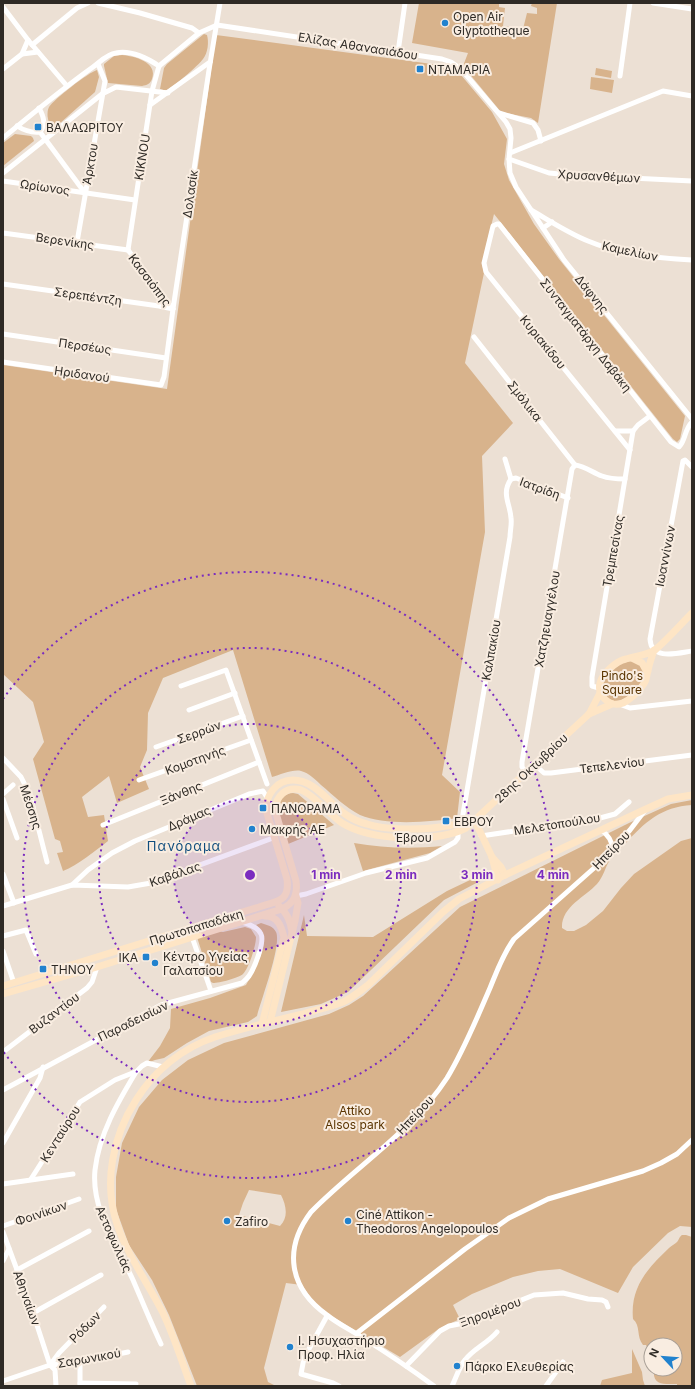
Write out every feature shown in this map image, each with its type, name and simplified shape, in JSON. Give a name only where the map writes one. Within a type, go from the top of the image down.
[{"type":"main road","name":"28ης Οκτωβρίου","points":[[475,823],[589,714],[600,690],[603,677],[611,669],[621,661],[654,650],[692,613]]},
{"type":"main road","name":"28ης Οκτωβρίου","points":[[589,714],[615,704],[623,703],[634,696],[645,683],[654,650]]},
{"type":"main road","points":[[632,658],[642,663],[647,672]]},
{"type":"main road","points":[[600,690],[604,699],[615,704]]},
{"type":"main road","name":"Έβρου","points":[[278,784],[290,780],[304,781],[344,813],[353,819],[370,825],[425,829],[463,822],[475,823]]},
{"type":"main road","points":[[278,784],[272,790],[268,799],[266,816],[287,880],[288,888],[286,895],[274,902],[282,909],[291,924],[292,935]]},
{"type":"main road","name":"Έβρου","points":[[270,1022],[292,935],[298,903],[295,877],[275,810],[277,799],[281,794],[294,789],[304,791],[341,822],[357,831],[367,834],[421,838],[458,832],[475,823]]},
{"type":"main road","points":[[191,1386],[163,1314],[123,1238],[113,1210],[111,1197],[112,1159],[122,1126],[140,1093],[163,1067],[185,1051],[200,1043],[226,1034],[344,1001],[357,994],[443,912],[459,899],[505,875],[646,808],[668,799],[692,795]]},
{"type":"main road","points":[[475,823],[492,857],[498,880]]},
{"type":"main road","points":[[492,857],[501,867],[505,875]]},
{"type":"main road","points":[[282,909],[293,901],[296,896]]},
{"type":"main road","name":"Πρωτοπαπαδάκη","points":[[3,986],[274,902]]},
{"type":"main road","name":"Πρωτοπαπαδάκη","points":[[3,994],[97,967],[282,909]]},
{"type":"main road","points":[[261,916],[270,916],[278,920],[282,927],[284,937],[262,1024]]},
{"type":"street","points":[[32,45],[77,8],[88,3]]},
{"type":"street","points":[[98,3],[192,28],[199,33]]},
{"type":"street","name":"Δολασίκ","points":[[161,385],[164,377],[220,3]]},
{"type":"street","points":[[398,52],[405,3]]},
{"type":"street","points":[[620,76],[630,3]]},
{"type":"street","points":[[654,3],[692,9]]},
{"type":"street","points":[[3,7],[32,45],[67,86]]},
{"type":"street","points":[[3,138],[67,86],[114,53],[131,53],[151,60],[159,66],[199,33],[217,25]]},
{"type":"street","name":"Ελίζας Αθανασιάδου","points":[[217,25],[398,52],[442,59],[451,62],[462,69],[510,129],[511,138],[509,159]]},
{"type":"street","points":[[3,69],[22,54],[28,40]]},
{"type":"street","points":[[22,54],[38,52]]},
{"type":"street","points":[[150,105],[210,62]]},
{"type":"street","name":"Άρκτου","points":[[77,242],[105,81],[98,64]]},
{"type":"street","name":"KIKNOU","points":[[128,250],[152,91],[159,66]]},
{"type":"street","points":[[3,173],[102,94],[116,87],[168,93]]},
{"type":"street","points":[[510,153],[663,91],[692,96]]},
{"type":"street","points":[[39,108],[43,115],[44,121],[40,132]]},
{"type":"street","points":[[498,113],[533,123],[538,130],[541,141]]},
{"type":"street","points":[[17,126],[34,133],[40,132]]},
{"type":"street","points":[[40,132],[86,192]]},
{"type":"street","name":"Χρυσανθέμων","points":[[509,159],[549,173],[692,181]]},
{"type":"street","name":"Δάφνης","points":[[509,159],[510,173],[516,187],[564,260],[692,420]]},
{"type":"street","name":"Ωρίωνος","points":[[3,181],[135,200]]},
{"type":"street","name":"Καμελίων","points":[[529,208],[588,241],[616,250],[646,256],[692,260]]},
{"type":"street","points":[[543,228],[552,222]]},
{"type":"street","name":"Συνταγματάρχη Δαβάκη","points":[[493,226],[499,224],[671,442],[679,447],[683,442],[686,430],[692,420]]},
{"type":"street","name":"Κυριακίδου","points":[[493,226],[484,263],[486,272],[630,450]]},
{"type":"street","name":"Βερενίκης","points":[[3,233],[128,250]]},
{"type":"street","name":"Κασσιόπης","points":[[128,250],[173,309]]},
{"type":"street","name":"Σερεπέντζη","points":[[3,284],[173,309]]},
{"type":"street","name":"Περσέως","points":[[3,334],[166,358]]},
{"type":"street","name":"Σμόλικα","points":[[474,337],[575,465]]},
{"type":"street","name":"Ηριδανού","points":[[3,362],[161,385]]},
{"type":"street","points":[[615,431],[634,431],[638,425],[650,416]]},
{"type":"street","name":"Τρεμπεσίνας","points":[[600,690],[592,686],[592,677],[634,431]]},
{"type":"street","points":[[505,459],[511,479]]},
{"type":"street","name":"Ιωαννίνων","points":[[654,650],[650,644],[650,639],[683,461],[685,460],[692,467]]},
{"type":"street","points":[[575,465],[581,466],[602,476],[625,480]]},
{"type":"street","name":"Χατζηευαγγέλου","points":[[526,773],[522,767],[522,762],[572,469],[575,465]]},
{"type":"street","name":"Ιατρίδη","points":[[511,479],[516,478],[568,498]]},
{"type":"street","name":"Καλπακίου","points":[[463,822],[462,820],[510,537],[512,518],[506,494],[507,486],[511,479]]},
{"type":"street","points":[[654,650],[665,655],[692,651]]},
{"type":"street","points":[[182,686],[226,670],[267,784],[263,791],[268,799]]},
{"type":"street","points":[[188,710],[235,693]]},
{"type":"street","points":[[615,704],[630,708],[692,701]]},
{"type":"street","name":"Σερρών","points":[[156,747],[243,716]]},
{"type":"street","name":"Κομοτηνής","points":[[139,780],[251,740]]},
{"type":"street","name":"Τεπελενίου","points":[[535,765],[544,772],[551,773],[692,755]]},
{"type":"street","name":"Μέσσης","points":[[3,758],[21,777],[30,795],[47,862]]},
{"type":"street","name":"Ξάνθης","points":[[103,824],[259,762]]},
{"type":"street","name":"Έβρου","points":[[267,784],[278,784]]},
{"type":"street","points":[[3,794],[13,785]]},
{"type":"street","name":"Δράμας","points":[[72,885],[88,870],[112,853],[135,841],[249,794],[263,791]]},
{"type":"street","points":[[3,799],[17,838]]},
{"type":"street","name":"Μελετοπούλου","points":[[481,836],[600,818],[615,814],[629,802]]},
{"type":"street","name":"Ηπείρου","points":[[434,1386],[357,1333],[327,1316],[312,1303],[302,1291],[295,1271],[295,1244],[304,1220],[321,1202],[404,1128],[441,1086],[458,1057],[510,944],[520,932],[573,888],[613,850],[638,821],[646,808]]},
{"type":"street","points":[[601,830],[608,836],[613,850]]},
{"type":"street","points":[[296,896],[306,894],[366,872],[427,858],[455,842],[458,838],[458,832]]},
{"type":"street","name":"Καβάλας","points":[[72,885],[128,887],[151,883],[274,838]]},
{"type":"street","points":[[3,874],[14,903]]},
{"type":"street","points":[[3,906],[72,885]]},
{"type":"street","name":"Παραδεισίων","points":[[3,1090],[43,1067],[161,1005],[242,983],[252,972],[262,940],[261,934],[249,924],[242,922]]},
{"type":"street","points":[[190,929],[211,991]]},
{"type":"street","points":[[3,936],[26,930],[36,954]]},
{"type":"street","points":[[3,953],[14,983]]},
{"type":"street","name":"Βυζαντίου","points":[[3,1052],[87,988],[92,982],[97,967]]},
{"type":"street","points":[[136,1072],[147,1063],[163,1067]]},
{"type":"street","points":[[3,1143],[40,1078],[43,1067]]},
{"type":"street","name":"Κενταύρου","points":[[31,1180],[80,1102],[115,1080],[136,1072]]},
{"type":"street","name":"Αετοφωλιάς","points":[[136,1072],[108,1125],[97,1154],[95,1193],[98,1206],[113,1243],[132,1279],[162,1344]]},
{"type":"street","points":[[357,1333],[465,1249],[509,1218],[548,1199],[643,1171],[677,1154],[692,1140]]},
{"type":"street","points":[[3,1184],[73,1174]]},
{"type":"street","name":"Φοινίκων","points":[[3,1226],[79,1199]]},
{"type":"street","points":[[17,1270],[89,1231]]},
{"type":"street","name":"Αθηναίων","points":[[3,1232],[33,1313],[50,1365],[55,1370],[56,1386]]},
{"type":"street","points":[[3,1261],[9,1250]]},
{"type":"street","points":[[132,1279],[141,1273]]},
{"type":"street","points":[[33,1313],[101,1275]]},
{"type":"street","name":"Ξηρομέρου","points":[[406,1366],[440,1330],[534,1295],[563,1293],[588,1299],[602,1300],[606,1302],[608,1307]]},
{"type":"street","name":"Ρόδων","points":[[50,1365],[59,1353],[104,1307]]},
{"type":"street","points":[[327,1316],[304,1358],[301,1374],[339,1386]]},
{"type":"street","points":[[452,1386],[463,1361],[493,1337],[497,1332]]},
{"type":"street","name":"Σαρωνικού","points":[[3,1381],[50,1365],[80,1362],[128,1352]]},
{"type":"street","points":[[80,1362],[80,1384],[136,1384]]},
{"type":"street","points":[[546,1386],[563,1362]]},
{"type":"green space","points":[[419,3],[499,3],[499,7],[505,8],[503,26],[523,29],[527,13],[537,14],[537,8],[531,6],[532,3],[557,3],[538,123],[531,118],[501,112],[463,66],[468,53],[412,43]]},
{"type":"green space","points":[[204,34],[207,35],[208,44],[206,54],[201,62],[180,81],[167,90],[160,89],[164,68],[167,64]]},
{"type":"green space","points":[[216,35],[447,66],[461,75],[492,112],[507,139],[504,164],[509,180],[534,224],[559,259],[685,416],[680,439],[677,442],[673,439],[494,214],[482,264],[484,273],[465,363],[513,423],[482,456],[485,532],[442,775],[460,792],[457,818],[434,821],[382,821],[360,815],[350,809],[307,773],[294,771],[272,777],[233,650],[163,678],[148,713],[147,750],[140,767],[149,789],[117,803],[109,776],[82,797],[88,817],[104,815],[108,841],[80,862],[63,871],[57,853],[63,852],[60,841],[55,839],[33,759],[44,742],[33,702],[3,674],[3,365],[167,389]]},
{"type":"green space","points":[[122,55],[144,61],[152,68],[152,79],[147,85],[142,86],[108,83],[104,64],[114,56]]},
{"type":"green space","points":[[596,68],[612,71],[611,78],[595,75]]},
{"type":"green space","points":[[97,70],[99,77],[95,92],[58,125],[53,127],[50,126],[48,112],[52,103],[79,81]]},
{"type":"green space","points":[[591,77],[614,80],[612,93],[590,89]]},
{"type":"green space","points":[[15,134],[31,136],[34,141],[3,166],[3,143]]},
{"type":"green space","name":"Pindo's Square","points":[[632,661],[640,665],[643,671],[643,678],[640,685],[635,691],[621,700],[614,701],[608,699],[602,689],[604,680],[620,664]]},
{"type":"green space","points":[[293,793],[298,794],[334,825],[288,844],[281,822],[279,806],[285,795]]},
{"type":"green space","name":"Attiko Alsos park","points":[[692,800],[692,805],[681,806],[662,812],[640,829],[615,854],[608,863],[597,884],[569,908],[565,914],[562,928],[567,931],[574,931],[586,925],[603,911],[634,874],[681,841],[692,838],[692,1227],[680,1226],[668,1233],[633,1267],[618,1293],[560,1269],[538,1271],[513,1277],[472,1294],[453,1305],[460,1319],[440,1328],[400,1357],[328,1314],[313,1301],[302,1285],[286,1283],[264,1368],[268,1382],[276,1386],[197,1386],[169,1315],[152,1280],[129,1245],[116,1209],[116,1177],[122,1143],[139,1107],[162,1080],[188,1060],[224,1043],[329,1014],[349,1005],[363,996],[460,907],[629,823],[671,804]],"holes":[[[249,1190],[281,1195],[286,1215],[280,1226],[239,1215]]]},
{"type":"green space","points":[[354,843],[398,848],[442,846],[430,853],[363,871]]},
{"type":"green space","points":[[489,871],[484,879],[444,900],[348,992],[321,1004],[281,1012],[304,915],[307,936],[373,937],[447,891]]},
{"type":"green space","points":[[261,923],[273,928],[276,932],[277,939],[274,960],[257,1016],[248,1022],[209,1031],[164,1058],[147,1063],[160,1046],[170,1028],[171,1009],[210,998],[246,985],[262,952],[264,938],[256,925]]},
{"type":"green space","points":[[245,927],[251,929],[256,937],[255,946],[248,967],[241,976],[216,983],[211,982],[197,937],[218,931],[223,932]]},
{"type":"green space","points":[[682,1235],[686,1235],[692,1237],[692,1386],[663,1384],[657,1381],[654,1377],[683,1377],[683,1337],[643,1337],[643,1345],[637,1325],[633,1319],[634,1297],[642,1279],[654,1263],[677,1242]]},
{"type":"green space","points":[[632,1349],[642,1372],[645,1386],[600,1386],[602,1380],[632,1373]]},
{"type":"place","name":"Open Air Glyptotheque","points":[[445,23]]},
{"type":"place","name":"ΝΤΑΜΑΡΙΑ","points":[[420,69]]},
{"type":"place","name":"ΒΑΛΑΩΡΙΤΟΥ","points":[[38,127]]},
{"type":"place","name":"ΠΑΝΟΡΑΜΑ","points":[[263,808]]},
{"type":"place","name":"ΕΒΡΟΥ","points":[[446,821]]},
{"type":"place","name":"Μακρής ΑΕ","points":[[252,829]]},
{"type":"place","name":"ΙΚΑ","points":[[146,957]]},
{"type":"place","name":"Κέντρο Υγείας Γαλατσίου","points":[[155,963]]},
{"type":"place","name":"ΤΗΝΟΥ","points":[[43,969]]},
{"type":"place","name":"Zafiro","points":[[227,1221]]},
{"type":"place","name":"Ciné Attikon - Theodoros Angelopoulos","points":[[348,1221]]},
{"type":"place","name":"Ι. Ησυχαστήριο Προφ. Ηλία","points":[[290,1347]]},
{"type":"place","name":"Πάρκο Ελευθερίας","points":[[457,1366]]},
{"type":"district","name":"Πανόραμα","points":[[184,846]]}]
